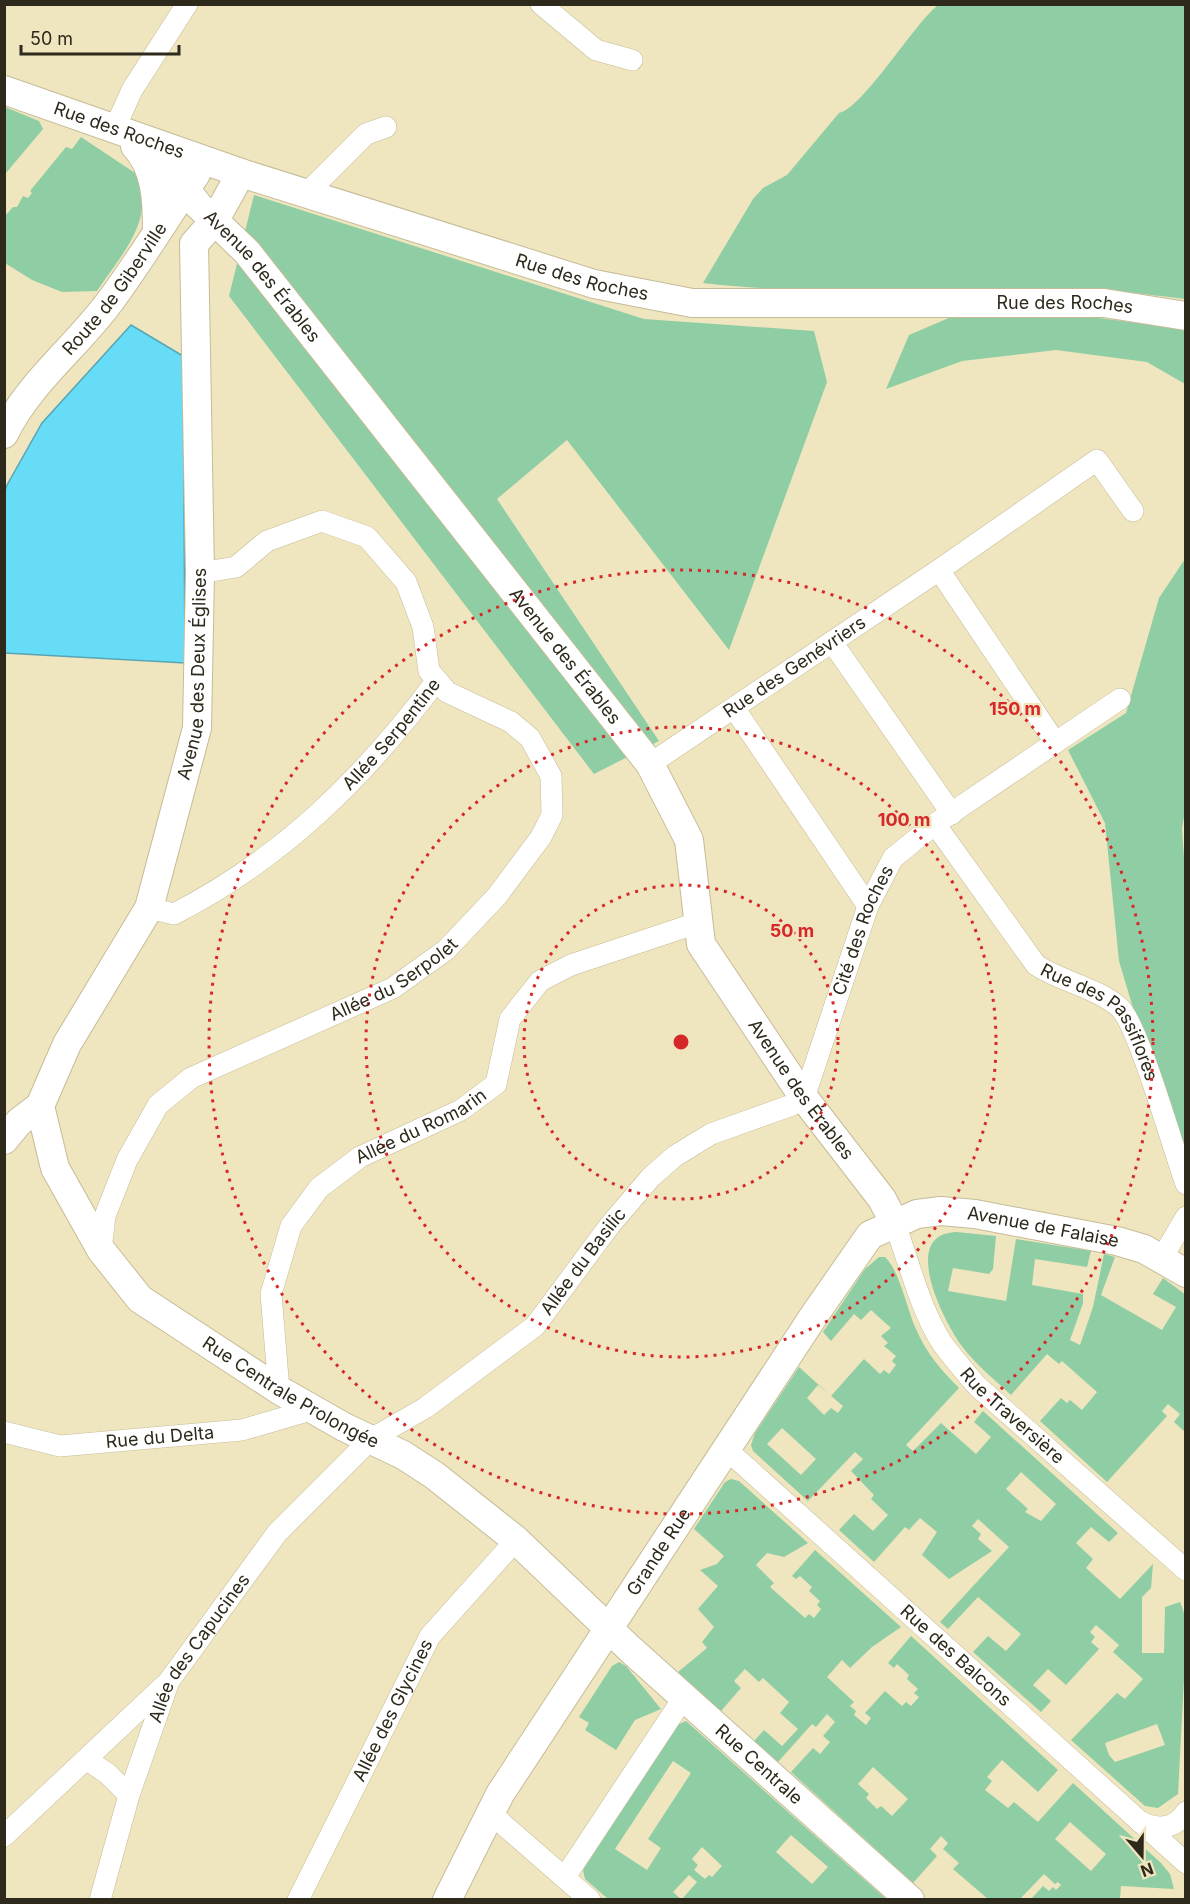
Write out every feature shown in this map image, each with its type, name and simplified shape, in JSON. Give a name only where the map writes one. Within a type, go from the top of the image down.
[{"type":"street","points":[[127,134],[132,90],[187,4]]},
{"type":"street","points":[[541,4],[596,50],[632,60]]},
{"type":"street","name":"Rue des Roches","points":[[4,90],[206,161],[594,284],[692,303],[1104,303],[1185,316]]},
{"type":"street","points":[[307,193],[366,134],[386,127]]},
{"type":"street","name":"Avenue des Érables","points":[[127,134],[186,189],[246,252],[650,764],[689,840],[701,944],[804,1098],[882,1199],[894,1222]]},
{"type":"street","name":"Route de Giberville","points":[[4,434],[34,390],[108,304],[157,230],[155,188],[147,163],[127,134]]},
{"type":"street","points":[[157,230],[206,161]]},
{"type":"street","name":"Avenue des Deux Églises","points":[[4,1140],[19,1122],[40,1106],[67,1044],[148,908],[197,728],[200,573],[194,244],[215,220],[241,172]]},
{"type":"street","name":"Rue des Genévriers","points":[[650,764],[939,570],[1097,460],[1133,511]]},
{"type":"street","name":"Allée Serpentine","points":[[148,908],[174,914],[269,857],[332,802],[405,723],[437,680],[429,671],[423,627],[406,582],[367,537],[322,521],[267,541],[236,567],[200,573]]},
{"type":"street","points":[[939,570],[1055,742]]},
{"type":"street","name":"Rue des Passiflores","points":[[832,642],[1036,965],[1121,1008],[1137,1038],[1185,1184]]},
{"type":"street","name":"Allée du Serpolet","points":[[100,1250],[105,1216],[127,1160],[158,1105],[191,1077],[393,988],[446,950],[497,896],[541,837],[552,814],[551,776],[530,738],[511,722],[447,692],[437,680]]},
{"type":"street","name":"Cité des Roches","points":[[804,1098],[868,906],[894,858],[943,819],[1120,699]]},
{"type":"street","points":[[734,708],[868,906]]},
{"type":"street","name":"Allée du Romarin","points":[[279,1390],[271,1294],[291,1226],[319,1188],[360,1157],[461,1110],[496,1084],[510,1019],[540,981],[571,965],[700,922]]},
{"type":"street","name":"Allée du Basilic","points":[[370,1439],[425,1408],[535,1326],[610,1225],[651,1177],[675,1156],[711,1134],[792,1105],[804,1098]]},
{"type":"street","name":"Rue Centrale Prolongée","points":[[40,1106],[55,1168],[100,1250],[140,1299],[279,1390],[434,1474],[516,1540],[608,1628]]},
{"type":"street","name":"Avenue de Falaise","points":[[894,1222],[917,1214],[941,1211],[975,1214],[1109,1239],[1162,1258],[1185,1273]]},
{"type":"street","points":[[1162,1258],[1185,1217]]},
{"type":"street","name":"Grande Rue","points":[[447,1899],[489,1812],[854,1255],[870,1234],[894,1222]]},
{"type":"street","name":"Rue Traversière","points":[[894,1222],[928,1315],[941,1341],[962,1369],[977,1386],[1185,1570]]},
{"type":"street","name":"Rue du Delta","points":[[4,1432],[60,1446],[242,1430],[314,1409]]},
{"type":"street","name":"Allée des Capucines","points":[[100,1899],[129,1795],[169,1681],[277,1533],[370,1439]]},
{"type":"street","name":"Rue des Balcons","points":[[726,1449],[1185,1863]]},
{"type":"street","name":"Allée des Glycines","points":[[298,1899],[430,1636],[516,1540]]},
{"type":"street","name":"Rue Centrale","points":[[608,1628],[910,1899]]},
{"type":"street","points":[[4,1836],[169,1681]]},
{"type":"street","points":[[565,1877],[684,1697]]},
{"type":"street","points":[[86,1759],[108,1774],[129,1795]]},
{"type":"street","points":[[489,1812],[590,1899]]},
{"type":"street","points":[[1137,1819],[1155,1828],[1169,1826],[1185,1812]]},
{"type":"green space","points":[[938,5],[1185,5],[1185,299],[1074,288],[791,290],[703,283],[753,199],[763,188],[787,175],[839,113],[849,108],[875,82],[916,29]]},
{"type":"green space","points":[[5,107],[39,121],[43,129],[6,173]]},
{"type":"green space","points":[[81,137],[141,177],[142,210],[125,251],[97,291],[62,292],[32,280],[5,263],[4,217],[13,207],[17,207],[23,196],[28,198],[32,193],[30,191],[66,147],[72,149]]},
{"type":"green space","points":[[254,195],[644,319],[814,331],[827,382],[729,650],[567,440],[497,499],[659,741],[594,774],[229,296]]},
{"type":"green space","points":[[958,314],[1091,317],[1185,329],[1185,384],[1147,362],[1056,350],[962,361],[886,389],[909,335]]},
{"type":"green space","points":[[1185,559],[1186,804],[1182,829],[1186,886],[1185,1173],[1161,1102],[1119,961],[1105,823],[1068,750],[1126,713],[1159,598]]},
{"type":"green space","points":[[957,1232],[996,1236],[993,1269],[989,1274],[953,1268],[948,1291],[1006,1301],[1016,1239],[1091,1251],[1087,1267],[1035,1259],[1032,1285],[1083,1294],[1083,1303],[1070,1340],[1080,1345],[1093,1307],[1104,1254],[1115,1257],[1101,1295],[1162,1330],[1176,1307],[1153,1294],[1163,1278],[1186,1295],[1185,1432],[1174,1422],[1180,1414],[1168,1404],[1162,1411],[1167,1416],[1107,1482],[1040,1421],[1061,1398],[1067,1403],[1070,1400],[1082,1410],[1097,1392],[1062,1361],[1059,1364],[1047,1354],[1011,1395],[972,1359],[953,1333],[937,1299],[930,1279],[928,1262],[931,1247],[940,1236]]},
{"type":"green space","points":[[879,1257],[885,1257],[890,1263],[925,1346],[959,1388],[906,1445],[913,1451],[941,1423],[976,1454],[991,1437],[974,1422],[983,1411],[1118,1533],[1109,1542],[1091,1527],[1076,1543],[1093,1559],[1086,1568],[1120,1599],[1153,1564],[1151,1588],[1142,1597],[1142,1653],[1164,1653],[1165,1607],[1180,1602],[1185,1616],[1186,1641],[1178,1794],[1158,1808],[1145,1806],[1071,1740],[1117,1693],[1125,1699],[1143,1679],[1113,1652],[1119,1645],[1096,1625],[1090,1632],[1095,1637],[1091,1642],[1099,1649],[1066,1685],[1048,1669],[1033,1685],[1051,1701],[1041,1712],[973,1652],[988,1636],[1006,1651],[1021,1634],[978,1597],[948,1629],[940,1622],[1009,1547],[978,1519],[972,1526],[981,1534],[978,1539],[992,1551],[949,1579],[922,1555],[937,1532],[920,1518],[909,1530],[905,1527],[874,1562],[839,1530],[854,1514],[873,1531],[888,1515],[871,1499],[874,1495],[851,1471],[863,1459],[855,1452],[808,1501],[753,1451],[751,1445],[755,1433],[799,1367],[830,1395],[818,1385],[807,1398],[824,1415],[831,1408],[838,1413],[843,1406],[831,1396],[864,1359],[880,1374],[884,1370],[889,1374],[896,1365],[892,1361],[896,1356],[884,1346],[888,1343],[881,1336],[891,1328],[871,1310],[861,1320],[854,1314],[831,1341],[823,1332],[865,1269]],"holes":[[[782,1428],[816,1459],[801,1475],[767,1444]],[[1021,1472],[1056,1504],[1041,1521],[1025,1512],[1028,1509],[1006,1489]],[[1157,1724],[1165,1745],[1115,1762],[1109,1755],[1105,1743]]]},
{"type":"green space","points":[[731,1479],[739,1481],[808,1543],[784,1557],[767,1553],[756,1565],[774,1583],[770,1587],[805,1618],[809,1614],[814,1618],[821,1609],[817,1605],[820,1601],[809,1591],[812,1587],[800,1576],[796,1579],[792,1576],[815,1550],[901,1627],[872,1647],[850,1668],[842,1660],[827,1677],[854,1702],[850,1706],[856,1711],[854,1715],[866,1725],[871,1718],[865,1713],[885,1691],[902,1706],[906,1702],[911,1706],[919,1697],[914,1693],[918,1689],[907,1679],[909,1675],[897,1664],[894,1668],[888,1663],[911,1636],[1058,1770],[1038,1792],[1002,1760],[987,1777],[992,1781],[985,1790],[1008,1808],[1014,1802],[1038,1822],[1073,1783],[1161,1863],[1170,1874],[1174,1889],[1121,1886],[1120,1899],[1031,1899],[1043,1886],[1049,1891],[1053,1887],[1056,1890],[1061,1885],[1058,1882],[1055,1884],[1044,1874],[1020,1899],[988,1899],[953,1869],[959,1863],[943,1849],[948,1843],[941,1836],[930,1849],[937,1856],[913,1883],[791,1772],[813,1748],[820,1754],[830,1742],[823,1736],[835,1722],[827,1714],[816,1727],[812,1724],[778,1762],[754,1741],[764,1730],[782,1746],[798,1729],[780,1713],[789,1702],[763,1678],[759,1682],[745,1669],[734,1681],[741,1688],[721,1711],[678,1672],[707,1648],[702,1642],[714,1627],[698,1609],[718,1586],[700,1570],[717,1564],[724,1556],[694,1529],[725,1482]],"holes":[[[873,1767],[908,1799],[892,1816],[881,1806],[877,1809],[866,1798],[869,1794],[858,1784]],[[1070,1822],[1106,1854],[1091,1871],[1055,1839]]]},
{"type":"green space","points":[[619,1662],[626,1666],[661,1709],[635,1720],[616,1750],[585,1730],[589,1723],[579,1717],[612,1666]]},
{"type":"green space","points":[[686,1721],[886,1899],[682,1899],[697,1882],[689,1875],[673,1892],[681,1899],[608,1899],[585,1879],[583,1870],[677,1725]],"holes":[[[673,1761],[691,1773],[648,1839],[661,1848],[647,1870],[615,1849]],[[791,1835],[828,1867],[812,1884],[776,1852]],[[702,1847],[722,1866],[712,1877],[709,1875],[705,1879],[694,1870],[698,1865],[692,1859]]]},
{"type":"water","points":[[131,325],[183,356],[185,663],[5,653],[4,493],[7,485],[42,423]]}]
